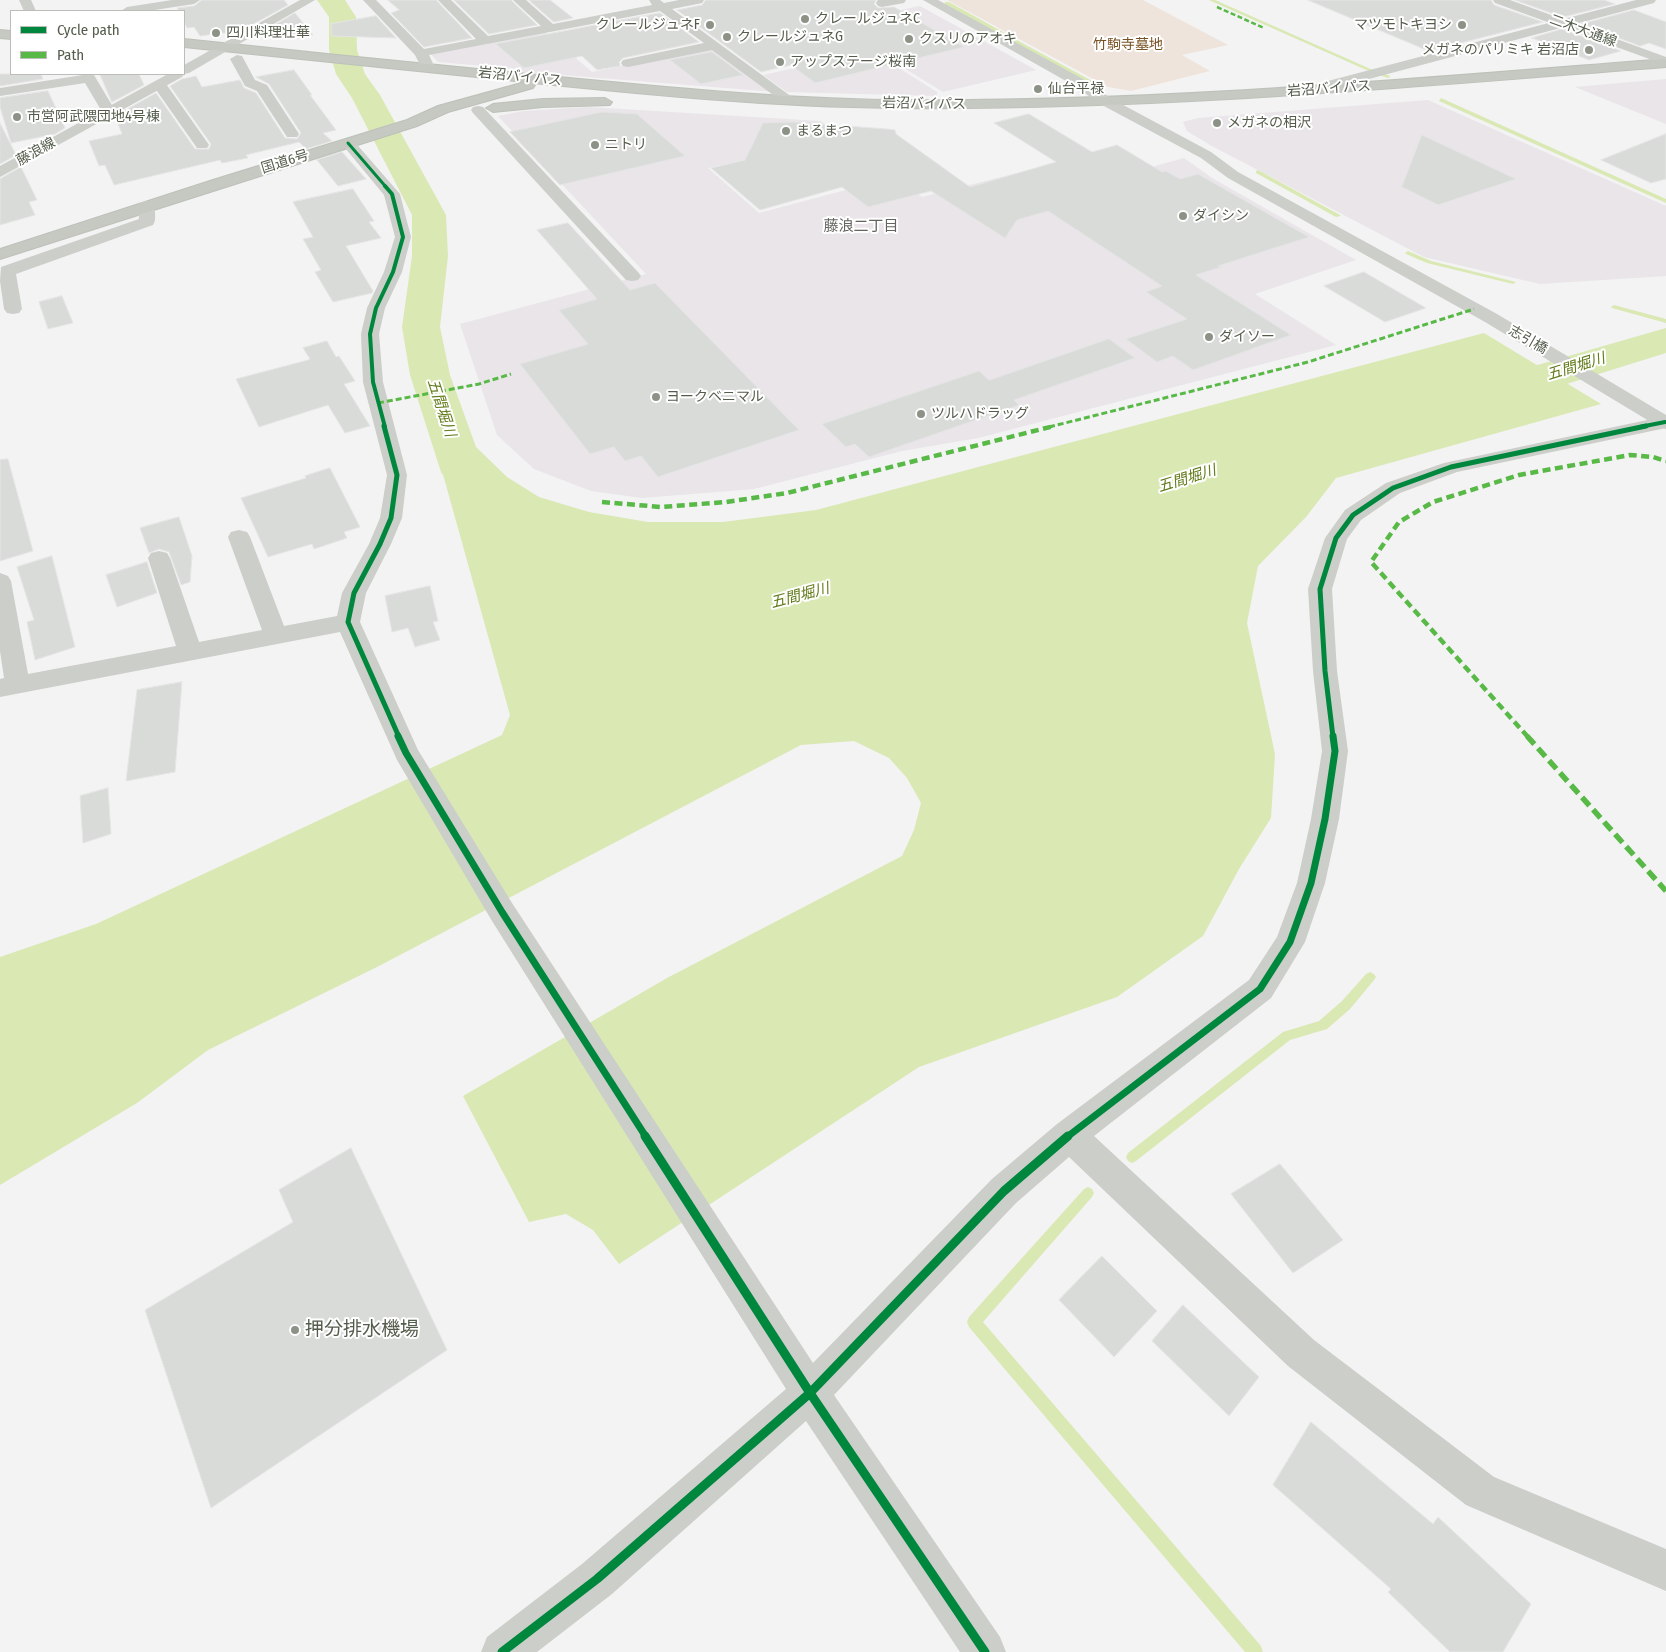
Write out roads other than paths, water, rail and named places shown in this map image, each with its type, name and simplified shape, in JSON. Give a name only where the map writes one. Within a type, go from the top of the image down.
[{"type":"highway","name":"岩沼バイパス","points":[[185,43],[225,47],[331,65]]},
{"type":"highway","name":"岩沼バイパス","points":[[185,53],[237,60],[375,68],[428,68],[790,100],[960,105],[1107,102],[1332,89],[1666,62]]},
{"type":"highway","name":"岩沼バイパス","points":[[375,68],[447,82],[514,88],[891,113],[1126,112],[1666,73]]},
{"type":"highway","name":"国道6号","points":[[0,254],[146,206],[412,123],[443,109],[514,88],[539,83],[572,82]]},
{"type":"highway","points":[[443,109],[463,98],[464,90]]},
{"type":"highway","points":[[412,123],[478,110],[543,103],[619,102]]},
{"type":"highway","points":[[673,106],[764,112],[891,113]]},
{"type":"street","points":[[133,10],[194,0]]},
{"type":"street","points":[[369,0],[421,53],[428,68]]},
{"type":"street","points":[[444,0],[485,40]]},
{"type":"street","points":[[519,0],[550,28]]},
{"type":"street","points":[[421,53],[550,28],[658,3],[698,0]]},
{"type":"street","points":[[882,4],[900,0]]},
{"type":"street","name":"志引橋","points":[[929,0],[1078,82],[1107,102],[1206,155],[1233,175],[1491,318],[1665,422]]},
{"type":"street","name":"二木大通線","points":[[1499,0],[1666,62]]},
{"type":"street","points":[[1332,89],[1333,84],[1650,0]]},
{"type":"street","points":[[185,69],[301,2]]},
{"type":"street","points":[[658,3],[790,100]]},
{"type":"street","points":[[628,63],[715,46]]},
{"type":"street","points":[[237,60],[250,83],[262,88],[292,134]]},
{"type":"street","name":"藤浪線","points":[[0,172],[174,75]]},
{"type":"street","points":[[0,92],[89,78],[109,112]]},
{"type":"street","points":[[159,84],[202,145]]},
{"type":"street","points":[[478,110],[632,276]]},
{"type":"street","points":[[348,143],[392,194],[403,237],[393,272],[376,308],[370,334],[373,382],[396,474],[391,518],[380,544],[354,593],[348,622],[406,754],[502,912],[800,1378],[985,1652]]},
{"type":"street","points":[[13,309],[4,273],[147,222],[146,206]]},
{"type":"street","points":[[502,1652],[597,1579],[800,1378],[1069,1135],[1260,989],[1290,942],[1311,883],[1326,818],[1335,751],[1325,671],[1320,589],[1336,538],[1353,515],[1393,488],[1451,467],[1665,422]]},
{"type":"street","points":[[239,537],[276,636]]},
{"type":"street","points":[[159,558],[190,652]]},
{"type":"street","points":[[0,581],[9,686],[348,622]]},
{"type":"street","points":[[1069,1135],[1301,1353],[1480,1491],[1666,1570]]},
{"type":"water","points":[[1484,333],[1601,404],[1336,478],[1306,517],[1258,566],[1247,623],[1275,754],[1271,818],[1239,869],[1203,936],[1117,997],[919,1067],[619,1264],[593,1230],[566,1214],[529,1222],[463,1096],[667,978],[902,856],[914,830],[921,803],[907,778],[889,758],[854,741],[801,745],[377,967],[208,1050],[137,1103],[0,1185],[0,957],[96,924],[502,735],[510,715],[422,399],[455,393],[473,444],[507,477],[539,497],[589,512],[648,522],[723,522],[816,510]]},
{"type":"waterway","name":"五間堀川","points":[[330,0],[343,17],[343,50],[350,74],[365,95],[429,215],[430,256],[421,327],[430,375],[463,472]]},
{"type":"waterway","points":[[1211,0],[1373,71]]},
{"type":"waterway","points":[[947,3],[1010,38]]},
{"type":"waterway","points":[[1013,40],[1103,88]]},
{"type":"waterway","points":[[1381,74],[1388,77]]},
{"type":"waterway","points":[[1441,100],[1666,201]]},
{"type":"waterway","points":[[1258,172],[1338,216]]},
{"type":"waterway","points":[[1408,253],[1429,262],[1513,282]]},
{"type":"waterway","points":[[1614,307],[1666,321]]},
{"type":"waterway","name":"五間堀川","points":[[1476,396],[1546,377],[1666,340]]},
{"type":"waterway","points":[[1132,1157],[1287,1036],[1323,1025],[1346,1005],[1370,977]]},
{"type":"waterway","points":[[1088,1193],[974,1322],[1255,1652]]},
{"type":"place","name":"クレールジュネC","points":[[805,19]]},
{"type":"place","name":"クレールジュネF","points":[[710,25]]},
{"type":"place","name":"マツモトキヨシ","points":[[1462,25]]},
{"type":"place","name":"四川料理壮華","points":[[216,33]]},
{"type":"place","name":"クレールジュネG","points":[[727,37]]},
{"type":"place","name":"クスリのアオキ","points":[[909,39]]},
{"type":"place","name":"メガネのパリミキ 岩沼店","points":[[1589,50]]},
{"type":"place","name":"アップステージ桜南","points":[[780,62]]},
{"type":"place","name":"仙台平禄","points":[[1038,89]]},
{"type":"place","name":"市営阿武隈団地4号棟","points":[[17,117]]},
{"type":"place","name":"メガネの相沢","points":[[1217,123]]},
{"type":"place","name":"まるまつ","points":[[786,131]]},
{"type":"place","name":"ニトリ","points":[[595,145]]},
{"type":"place","name":"ダイシン","points":[[1183,216]]},
{"type":"place","name":"ダイソー","points":[[1209,337]]},
{"type":"place","name":"ヨークベニマル","points":[[656,397]]},
{"type":"place","name":"ツルハドラッグ","points":[[921,414]]},
{"type":"place","name":"押分排水機場","points":[[295,1330]]},
{"type":"district","name":"藤浪二丁目","points":[[861,227]]},
{"type":"park label","name":"竹駒寺墓地","points":[[1128,45]]}]
